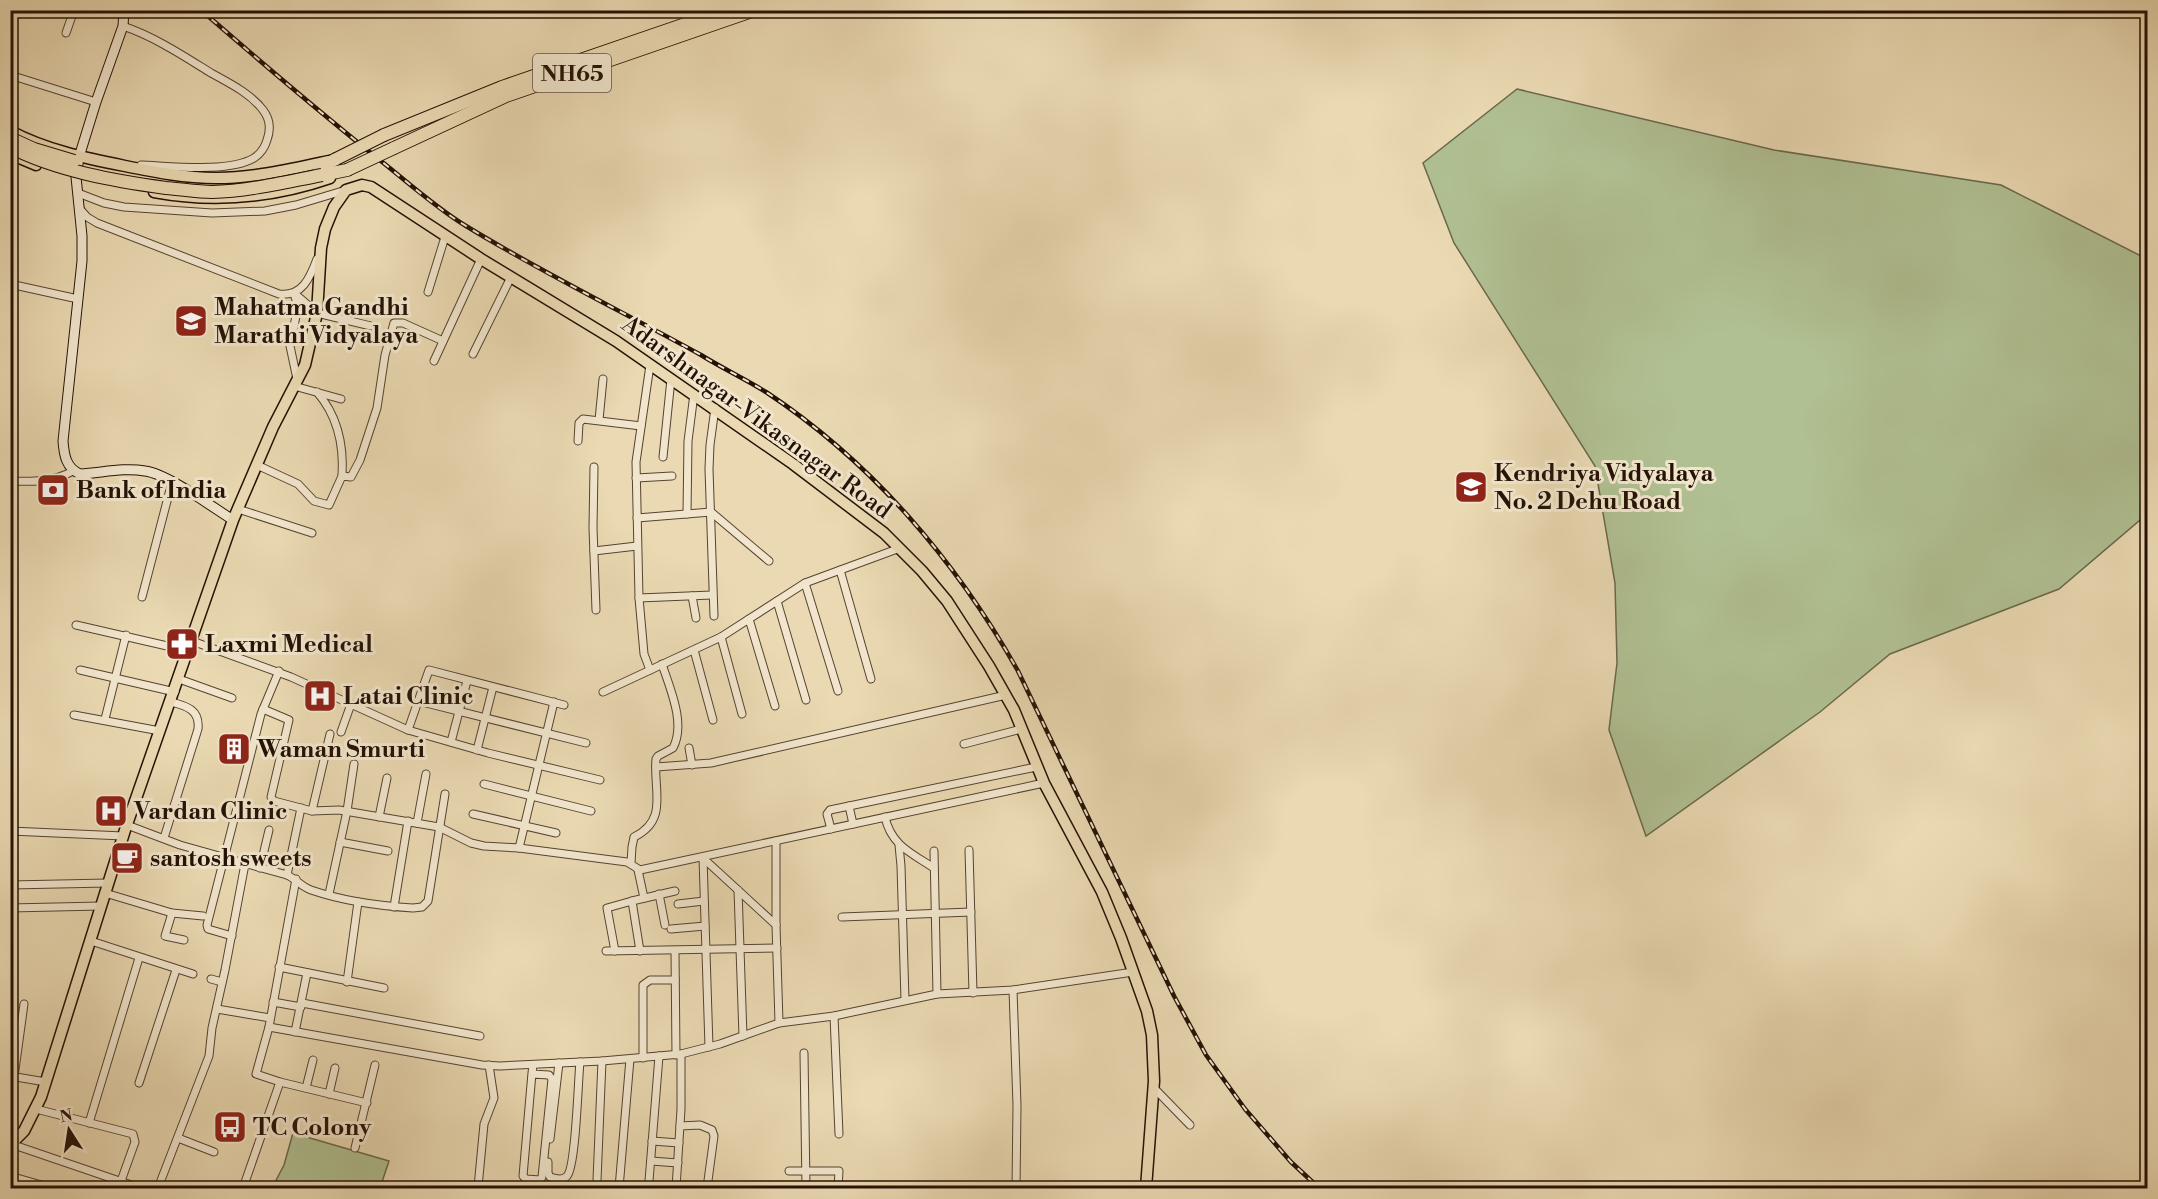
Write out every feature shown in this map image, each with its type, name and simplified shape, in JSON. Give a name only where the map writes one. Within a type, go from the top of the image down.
[{"type":"highway","name":"NH65","points":[[10,147],[51,163],[113,179],[200,191],[256,188],[320,172],[336,159],[384,135],[454,106],[601,52],[726,10]]},
{"type":"highway","name":"NH65","points":[[10,138],[34,149],[93,166],[135,176],[169,180],[218,184],[239,183],[347,170],[506,96],[755,10]]},
{"type":"main road","points":[[10,131],[43,146],[79,157],[165,174],[216,178],[251,176],[336,159]]},
{"type":"main road","points":[[10,154],[76,177],[174,195],[217,199],[279,192],[329,179],[347,170]]},
{"type":"main road","name":"Adarshnagar-Vikasnagar Road","points":[[346,190],[362,185],[371,187],[445,237],[650,364],[716,408],[843,502],[900,548],[947,601],[1006,695],[1036,767],[1102,892],[1147,1011],[1152,1035],[1154,1088],[1146,1188]]},
{"type":"main road","points":[[11,1144],[24,1131],[46,1082],[125,831],[233,520],[305,365],[317,314],[321,248],[328,219],[346,190]]},
{"type":"street","points":[[66,33],[74,10]]},
{"type":"street","points":[[124,10],[123,26],[96,102],[79,157],[76,177],[82,261],[63,441],[66,459],[73,471],[80,474],[144,471],[160,475],[233,520]]},
{"type":"street","points":[[121,165],[195,168],[240,162],[253,158],[261,151],[266,144],[270,128],[264,111],[241,91],[161,42],[123,26]]},
{"type":"street","points":[[10,75],[96,102]]},
{"type":"street","points":[[78,193],[104,203],[124,207],[212,213],[265,211],[296,205],[346,190]]},
{"type":"street","points":[[80,209],[97,223],[271,292],[287,295],[294,294],[309,279],[321,248]]},
{"type":"street","points":[[428,292],[445,237]]},
{"type":"street","points":[[434,361],[481,259]]},
{"type":"street","points":[[473,354],[511,277]]},
{"type":"street","points":[[11,285],[78,299]]},
{"type":"street","points":[[294,294],[317,314],[371,326]]},
{"type":"street","points":[[294,294],[298,306],[290,346],[295,383],[340,399]]},
{"type":"street","points":[[342,476],[354,475],[360,460],[377,408],[394,323],[403,322],[443,340]]},
{"type":"street","points":[[650,364],[636,462],[639,598],[644,654],[650,670]]},
{"type":"street","points":[[598,420],[603,379]]},
{"type":"street","points":[[663,457],[671,379]]},
{"type":"street","points":[[257,465],[298,484],[314,501],[329,505],[342,476],[339,434],[324,400],[317,392]]},
{"type":"street","points":[[687,514],[688,441],[694,394]]},
{"type":"street","points":[[714,616],[710,445],[716,408]]},
{"type":"street","points":[[578,441],[580,420],[641,426]]},
{"type":"street","points":[[594,467],[596,610]]},
{"type":"street","points":[[10,481],[57,479],[73,471]]},
{"type":"street","points":[[636,478],[672,476]]},
{"type":"street","points":[[142,597],[172,483]]},
{"type":"street","points":[[238,509],[312,533]]},
{"type":"street","points":[[637,518],[711,513],[770,561]]},
{"type":"street","points":[[594,551],[638,546]]},
{"type":"street","points":[[603,692],[721,637],[805,583],[900,548]]},
{"type":"street","points":[[840,570],[871,679]]},
{"type":"street","points":[[805,583],[838,691]]},
{"type":"street","points":[[639,598],[712,595]]},
{"type":"street","points":[[692,596],[696,618]]},
{"type":"street","points":[[777,601],[806,700]]},
{"type":"street","points":[[749,619],[775,706]]},
{"type":"street","points":[[76,625],[190,646],[279,671],[408,730],[477,750],[600,780]]},
{"type":"street","points":[[105,719],[126,635]]},
{"type":"street","points":[[721,637],[742,714]]},
{"type":"street","points":[[694,650],[713,720]]},
{"type":"street","points":[[631,863],[634,837],[648,829],[657,810],[658,756],[670,751],[677,737],[677,713],[662,664]]},
{"type":"street","points":[[80,670],[116,678],[173,697],[195,712],[199,721],[198,729],[164,838]]},
{"type":"street","points":[[408,730],[429,670],[564,705]]},
{"type":"street","points":[[232,936],[207,927],[263,709],[279,671]]},
{"type":"street","points":[[179,680],[232,698]]},
{"type":"street","points":[[451,742],[466,681]]},
{"type":"street","points":[[477,750],[493,687]]},
{"type":"street","points":[[656,767],[692,765],[854,731],[1006,695]]},
{"type":"street","points":[[418,701],[586,743]]},
{"type":"street","points":[[519,848],[554,702]]},
{"type":"street","points":[[341,732],[351,704]]},
{"type":"street","points":[[263,709],[289,720],[271,797],[274,801],[312,811],[335,809],[439,827],[471,843],[631,863],[638,870],[644,898]]},
{"type":"street","points":[[74,715],[160,731]]},
{"type":"street","points":[[964,744],[1021,729]]},
{"type":"street","points":[[312,811],[330,734]]},
{"type":"street","points":[[689,748],[692,765]]},
{"type":"street","points":[[329,894],[347,811],[354,764]]},
{"type":"street","points":[[831,829],[829,812],[1036,767]]},
{"type":"street","points":[[417,823],[426,774]]},
{"type":"street","points":[[379,817],[387,778]]},
{"type":"street","points":[[638,870],[703,858],[1044,783]]},
{"type":"street","points":[[484,784],[591,811]]},
{"type":"street","points":[[10,831],[125,831],[164,838],[224,858],[287,875],[311,890],[358,902],[394,907],[422,907],[428,901],[446,794]]},
{"type":"street","points":[[849,806],[853,824]]},
{"type":"street","points":[[287,875],[301,808]]},
{"type":"street","points":[[473,814],[556,833]]},
{"type":"street","points":[[885,817],[890,834],[899,845],[934,868]]},
{"type":"street","points":[[394,907],[408,821]]},
{"type":"street","points":[[260,868],[269,830]]},
{"type":"street","points":[[340,842],[388,851]]},
{"type":"street","points":[[776,842],[779,1023]]},
{"type":"street","points":[[899,845],[905,1000]]},
{"type":"street","points":[[969,850],[973,993]]},
{"type":"street","points":[[934,851],[937,994]]},
{"type":"street","points":[[703,858],[776,925]]},
{"type":"street","points":[[703,858],[708,1047]]},
{"type":"street","points":[[158,1188],[209,1056],[211,1035],[245,864]]},
{"type":"street","points":[[296,879],[269,1027],[256,1074],[367,1103]]},
{"type":"street","points":[[10,885],[107,888],[172,912],[203,916]]},
{"type":"street","points":[[738,890],[743,1036]]},
{"type":"street","points":[[615,951],[608,908],[675,891]]},
{"type":"street","points":[[659,894],[668,927],[705,926]]},
{"type":"street","points":[[632,901],[640,951]]},
{"type":"street","points":[[678,904],[704,901]]},
{"type":"street","points":[[347,982],[358,902]]},
{"type":"street","points":[[10,908],[101,906]]},
{"type":"street","points":[[172,912],[165,936],[183,940]]},
{"type":"street","points":[[842,917],[971,912]]},
{"type":"street","points":[[91,941],[193,974]]},
{"type":"street","points":[[606,951],[777,948]]},
{"type":"street","points":[[675,951],[680,1126],[676,1188]]},
{"type":"street","points":[[89,1123],[139,958]]},
{"type":"street","points":[[279,967],[384,988]]},
{"type":"street","points":[[139,1083],[176,970]]},
{"type":"street","points":[[269,1027],[489,1065],[602,1061],[678,1055],[779,1023],[834,1016],[937,994],[1013,990],[1133,972]]},
{"type":"street","points":[[295,1032],[307,973]]},
{"type":"street","points":[[211,979],[222,982]]},
{"type":"street","points":[[643,1058],[643,985],[650,980],[675,980]]},
{"type":"street","points":[[1013,990],[1017,1106],[1016,1188]]},
{"type":"street","points":[[273,1002],[480,1036]]},
{"type":"street","points":[[24,1004],[12,1076],[46,1082]]},
{"type":"street","points":[[217,1009],[270,1018]]},
{"type":"street","points":[[834,1016],[839,1134]]},
{"type":"street","points":[[804,1053],[806,1188]]},
{"type":"street","points":[[649,1181],[659,1056]]},
{"type":"street","points":[[619,1188],[630,1059]]},
{"type":"street","points":[[306,1088],[313,1060]]},
{"type":"street","points":[[597,1180],[602,1061]]},
{"type":"street","points":[[559,1063],[547,1167],[550,1177],[562,1180],[567,1178],[570,1172],[580,1062]]},
{"type":"street","points":[[355,1148],[375,1065]]},
{"type":"street","points":[[478,1187],[484,1124],[494,1098],[489,1065]]},
{"type":"street","points":[[532,1074],[549,1075],[552,1079],[540,1180],[526,1179],[523,1176],[532,1074],[533,1065]]},
{"type":"street","points":[[329,1094],[335,1068]]},
{"type":"street","points":[[243,1188],[280,1082]]},
{"type":"street","points":[[1154,1088],[1190,1125]]},
{"type":"street","points":[[36,1108],[133,1134],[135,1142],[121,1181]]},
{"type":"street","points":[[680,1126],[700,1125],[712,1130],[714,1136],[707,1188]]},
{"type":"street","points":[[178,1138],[214,1152]]},
{"type":"street","points":[[652,1141],[679,1143]]},
{"type":"street","points":[[11,1144],[140,1188]]},
{"type":"street","points":[[651,1161],[678,1163]]},
{"type":"street","points":[[789,1171],[839,1171],[838,1188]]},
{"type":"street","points":[[10,1176],[52,1188]]},
{"type":"green space","points":[[1517,89],[1774,150],[2001,185],[2147,259],[2148,462],[2140,520],[2059,589],[1890,654],[1820,712],[1646,836],[1609,730],[1617,663],[1615,583],[1595,466],[1454,243],[1423,163]]},
{"type":"green space","points":[[293,1133],[389,1161],[380,1188],[272,1188],[284,1165]]},
{"type":"railway","points":[[201,10],[316,108],[445,212],[524,260],[766,392],[805,420],[876,482],[939,553],[994,630],[1018,671],[1174,996],[1206,1055],[1245,1109],[1291,1162],[1319,1188]]},
{"type":"place","name":"Mahatma Gandhi Marathi Vidyalaya","points":[[191,321]]},
{"type":"place","name":"Kendriya Vidyalaya No. 2 Dehu Road","points":[[1471,487]]},
{"type":"place","name":"Bank of India","points":[[53,490]]},
{"type":"place","name":"Laxmi Medical","points":[[182,644]]},
{"type":"place","name":"Latai Clinic","points":[[320,696]]},
{"type":"place","name":"Waman Smurti","points":[[234,749]]},
{"type":"place","name":"Vardan Clinic","points":[[111,811]]},
{"type":"place","name":"santosh sweets","points":[[127,858]]},
{"type":"place","name":"TC Colony","points":[[230,1127]]}]
